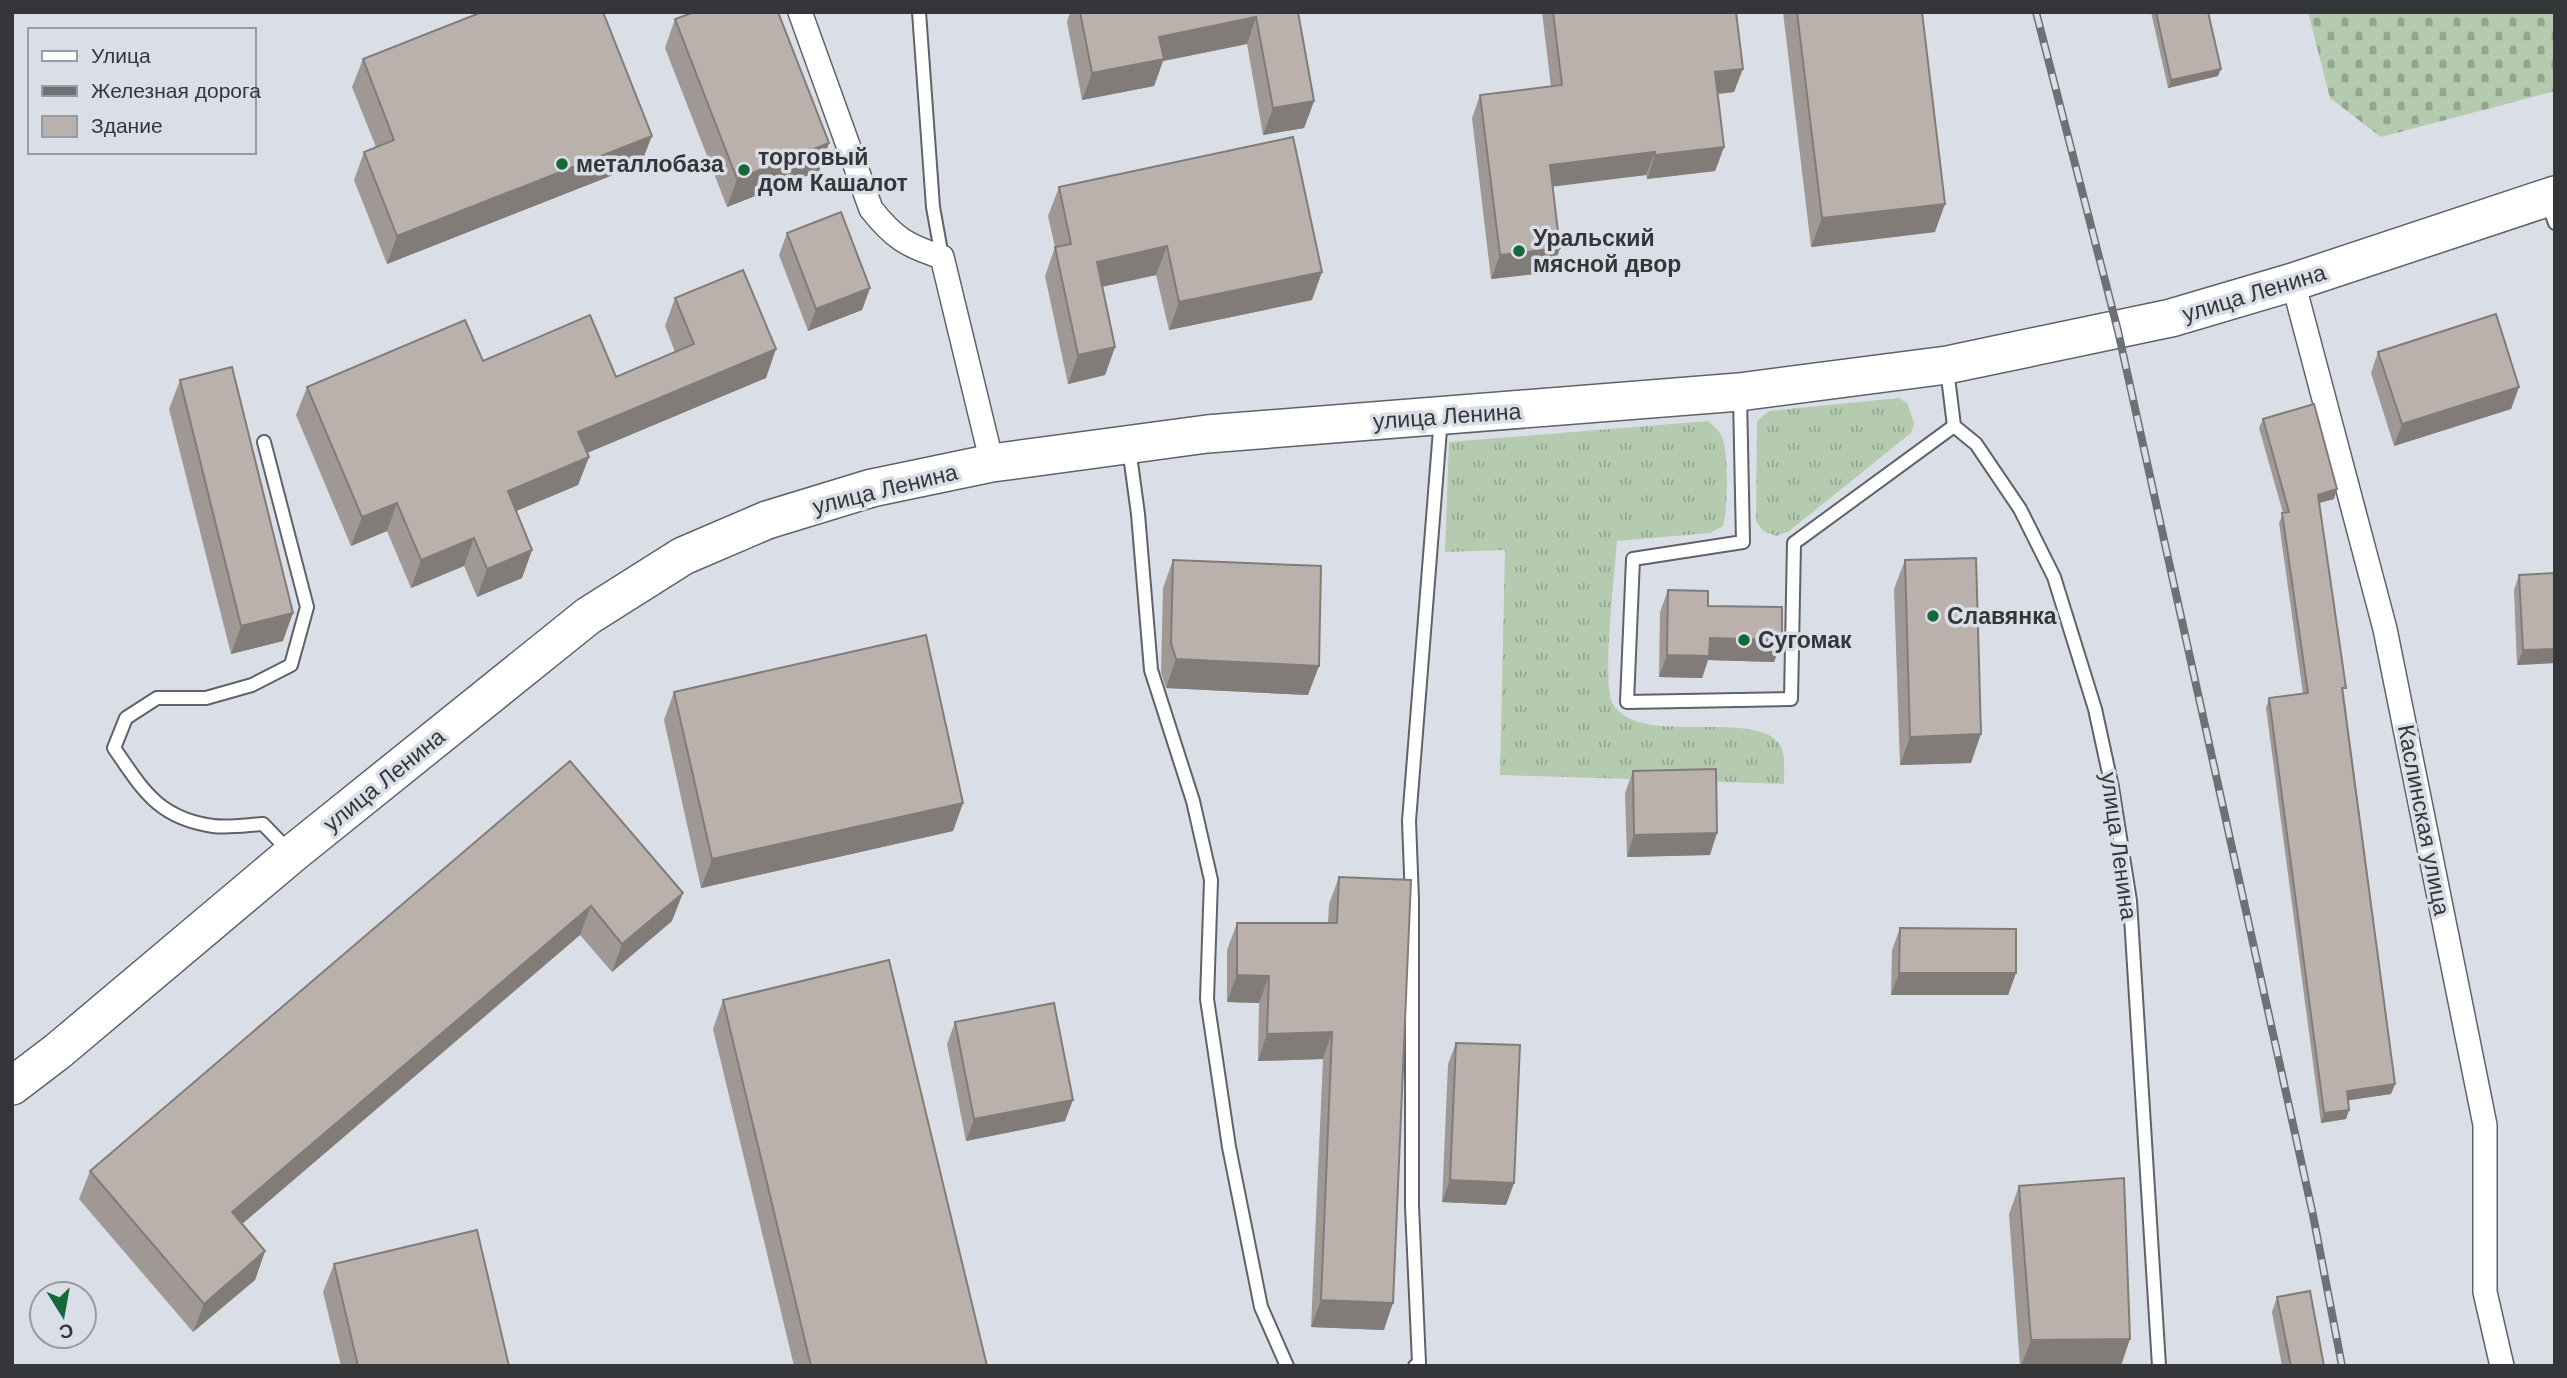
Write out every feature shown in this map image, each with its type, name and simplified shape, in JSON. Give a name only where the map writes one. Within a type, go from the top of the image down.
[{"type":"main road","name":"улица Ленина","points":[[12,1086],[292,854],[588,616],[683,556],[767,520],[872,488],[992,463],[1129,444],[1206,434],[1740,392],[1947,365],[2118,331],[2552,205]]},
{"type":"street","points":[[800,12],[871,209],[884,225],[912,248],[942,257],[992,463]]},
{"type":"street","name":"Каслинская улица","points":[[2293,282],[2385,629],[2485,1125],[2485,1292],[2501,1366]]},
{"type":"lane","points":[[919,12],[933,207],[942,257]]},
{"type":"lane","points":[[1740,392],[1743,542],[1633,559],[1627,702],[1791,699],[1794,543],[1954,426],[1947,365]]},
{"type":"lane","points":[[1415,1366],[1419,1363],[1412,1206],[1412,900],[1409,821],[1441,417]]},
{"type":"lane","name":"улица Ленина","points":[[1954,426],[1976,444],[2020,509],[2054,577],[2095,709],[2109,774],[2130,901],[2159,1366]]},
{"type":"lane","points":[[264,442],[307,607],[291,665],[252,685],[205,698],[157,698],[127,718],[114,748],[141,787],[168,813],[215,827],[263,824],[292,854]]},
{"type":"lane","points":[[1129,444],[1138,514],[1151,670],[1194,801],[1212,880],[1207,999],[1229,1147],[1261,1307],[1287,1366]]},
{"type":"green space","points":[[2308,12],[2555,12],[2555,91],[2381,137],[2330,98]]},
{"type":"green space","points":[[1899,398],[1908,404],[1914,424],[1911,433],[1788,532],[1776,536],[1763,531],[1756,521],[1757,421],[1769,411]]},
{"type":"green space","points":[[1708,421],[1722,436],[1724,443],[1727,497],[1723,526],[1710,533],[1617,541],[1609,649],[1609,690],[1612,702],[1626,716],[1647,724],[1730,727],[1754,730],[1773,738],[1783,752],[1784,784],[1500,775],[1505,550],[1445,552],[1449,442]]},
{"type":"building","points":[[482,12],[603,12],[652,136],[397,236],[364,152],[394,140],[363,59]]},
{"type":"building","points":[[694,12],[778,12],[829,143],[737,179],[675,19]]},
{"type":"building","points":[[1080,12],[1298,12],[1314,101],[1273,108],[1256,17],[1159,37],[1164,59],[1092,73]]},
{"type":"building","points":[[1553,12],[1736,12],[1743,69],[1715,72],[1724,147],[1655,155],[1655,152],[1550,165],[1560,248],[1500,255],[1480,95],[1562,85]]},
{"type":"building","points":[[1797,12],[1922,12],[1945,204],[1822,218]]},
{"type":"building","points":[[2156,12],[2208,12],[2221,69],[2171,80]]},
{"type":"building","points":[[1293,137],[1322,272],[1179,302],[1167,246],[1097,262],[1115,347],[1078,355],[1055,247],[1071,244],[1059,187]]},
{"type":"building","points":[[841,212],[870,288],[816,309],[787,233]]},
{"type":"building","points":[[743,270],[776,349],[578,432],[589,457],[508,491],[532,550],[487,569],[474,538],[421,560],[397,503],[362,517],[307,387],[465,320],[483,361],[590,315],[616,377],[694,344],[675,298]]},
{"type":"building","points":[[2496,314],[2519,387],[2402,424],[2378,352]]},
{"type":"building","points":[[232,367],[293,613],[241,626],[180,380]]},
{"type":"building","points":[[2314,404],[2337,489],[2318,495],[2346,688],[2342,688],[2395,1084],[2347,1091],[2349,1110],[2324,1113],[2269,698],[2308,693],[2282,513],[2289,512],[2263,419]]},
{"type":"building","points":[[1976,558],[1981,734],[1910,737],[1905,560]]},
{"type":"building","points":[[1173,560],[1321,566],[1319,666],[1176,659],[1171,643]]},
{"type":"building","points":[[2555,573],[2555,649],[2523,650],[2519,575]]},
{"type":"building","points":[[1668,590],[1708,591],[1708,606],[1782,607],[1782,640],[1710,638],[1709,656],[1667,655]]},
{"type":"building","points":[[926,635],[963,803],[712,859],[674,692]]},
{"type":"building","points":[[570,761],[683,893],[622,944],[591,906],[232,1212],[265,1251],[204,1304],[90,1171]]},
{"type":"building","points":[[1716,769],[1717,833],[1634,835],[1633,771]]},
{"type":"building","points":[[1339,877],[1411,880],[1393,1303],[1321,1300],[1332,1032],[1267,1034],[1269,976],[1237,975],[1237,923],[1337,923]]},
{"type":"building","points":[[1900,928],[2016,929],[2016,973],[1899,973]]},
{"type":"building","points":[[889,960],[987,1366],[811,1366],[723,1000]]},
{"type":"building","points":[[1054,1003],[1073,1100],[974,1119],[955,1022]]},
{"type":"building","points":[[1456,1043],[1520,1045],[1514,1183],[1450,1180]]},
{"type":"building","points":[[2124,1178],[2130,1339],[2031,1340],[2019,1186]]},
{"type":"building","points":[[477,1230],[509,1366],[358,1366],[334,1264]]},
{"type":"building","points":[[2310,1291],[2324,1366],[2291,1366],[2277,1297]]},
{"type":"railway","points":[[2036,12],[2118,331],[2313,1215],[2342,1366]]},
{"type":"place","name":"металлобаза","points":[[562,164]]},
{"type":"place","name":"торговый дом Кашалот","points":[[744,170]]},
{"type":"place","name":"Уральский мясной двор","points":[[1519,251]]},
{"type":"place","name":"Славянка","points":[[1933,616]]},
{"type":"place","name":"Сугомак","points":[[1744,640]]}]
